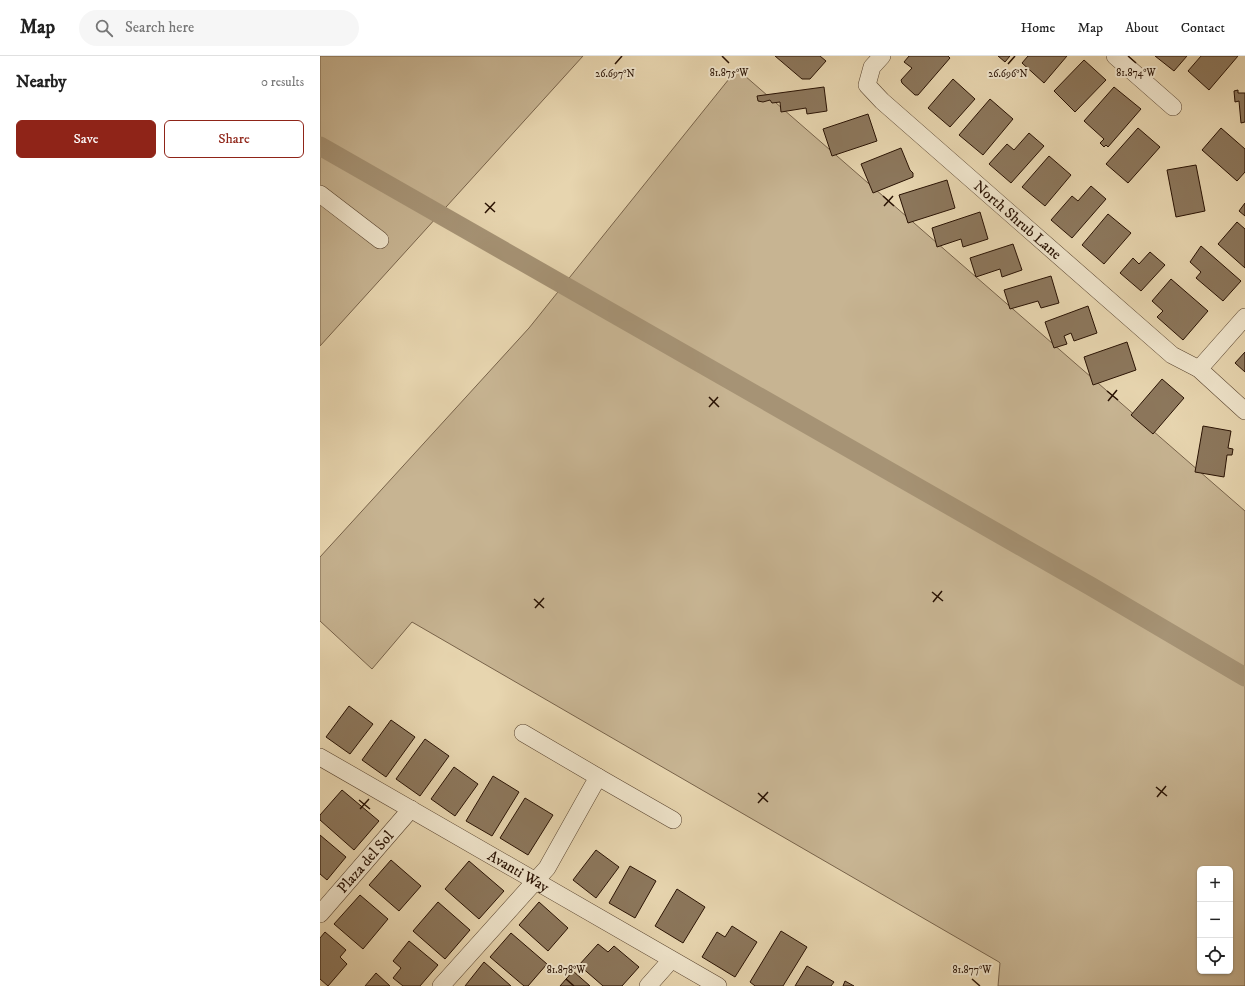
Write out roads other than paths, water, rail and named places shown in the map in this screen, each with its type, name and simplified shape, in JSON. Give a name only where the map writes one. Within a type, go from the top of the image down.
[{"type":"street","name":"North Shrub Lane","points":[[882,56],[872,67],[867,85],[882,101],[1172,355],[1199,369]]},
{"type":"street","points":[[1115,56],[1173,107]]},
{"type":"street","points":[[320,194],[380,240]]},
{"type":"street","points":[[1245,317],[1199,369],[1245,411]]},
{"type":"street","points":[[522,733],[673,820]]},
{"type":"street","name":"Avanti Way","points":[[320,757],[718,986]]},
{"type":"street","points":[[441,986],[547,868],[598,777]]},
{"type":"street","name":"Plaza del Sol","points":[[320,914],[411,809]]},
{"type":"street","points":[[648,986],[671,960]]},
{"type":"waterway","points":[[320,146],[1092,587],[1245,677]]}]
